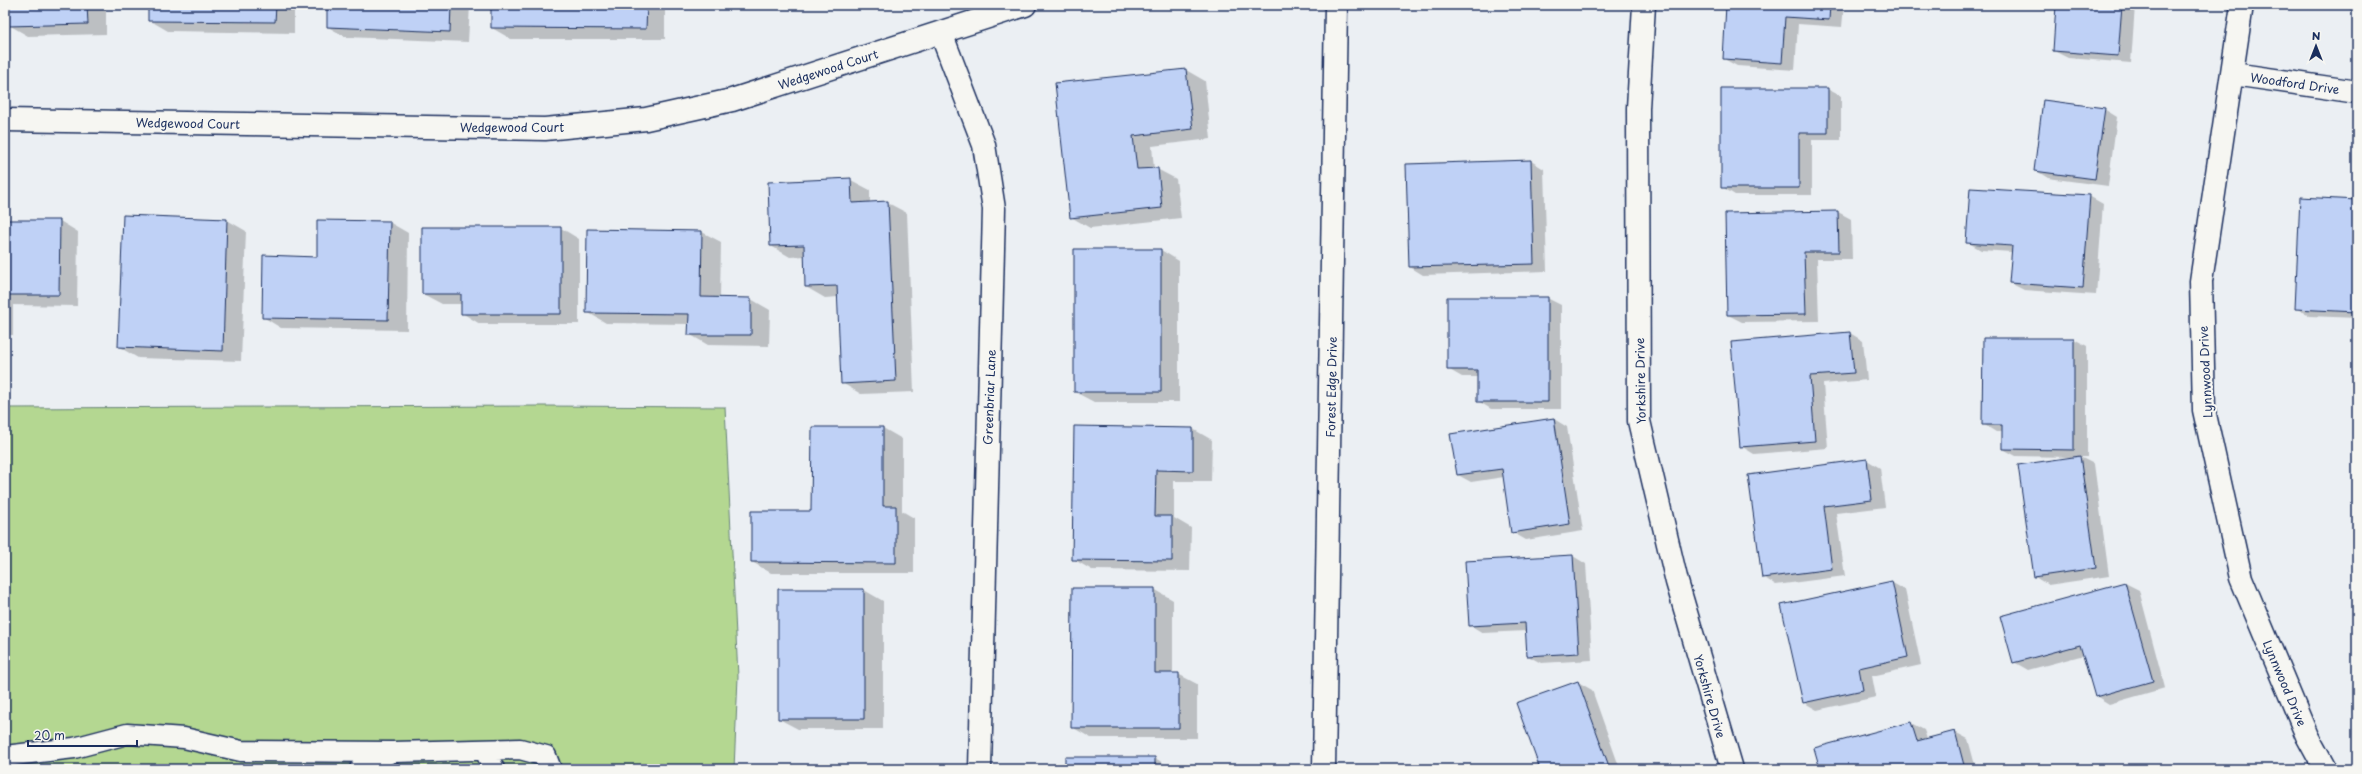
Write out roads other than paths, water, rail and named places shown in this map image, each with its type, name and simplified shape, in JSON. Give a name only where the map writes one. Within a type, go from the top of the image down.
[{"type":"street","name":"Wedgewood Court","points":[[5,120],[560,127],[646,119],[732,100],[1025,5]]},
{"type":"street","name":"Forest Edge Drive","points":[[1324,769],[1336,5]]},
{"type":"street","name":"Yorkshire Drive","points":[[1644,5],[1638,108],[1639,421],[1677,582],[1732,769]]},
{"type":"street","name":"Lynnwood Drive","points":[[2242,5],[2233,74],[2201,281],[2204,410],[2241,578],[2307,736],[2325,769]]},
{"type":"street","name":"Greenbriar Lane","points":[[941,33],[984,145],[994,209],[980,769]]},
{"type":"street","name":"Woodford Drive","points":[[2233,74],[2357,92]]},
{"type":"lane","points":[[5,756],[74,748],[127,734],[184,738],[241,751],[393,752],[520,749],[546,756],[551,769]]},
{"type":"lane","points":[[485,751],[494,769]]},
{"type":"lane","points":[[360,769],[393,752]]}]
